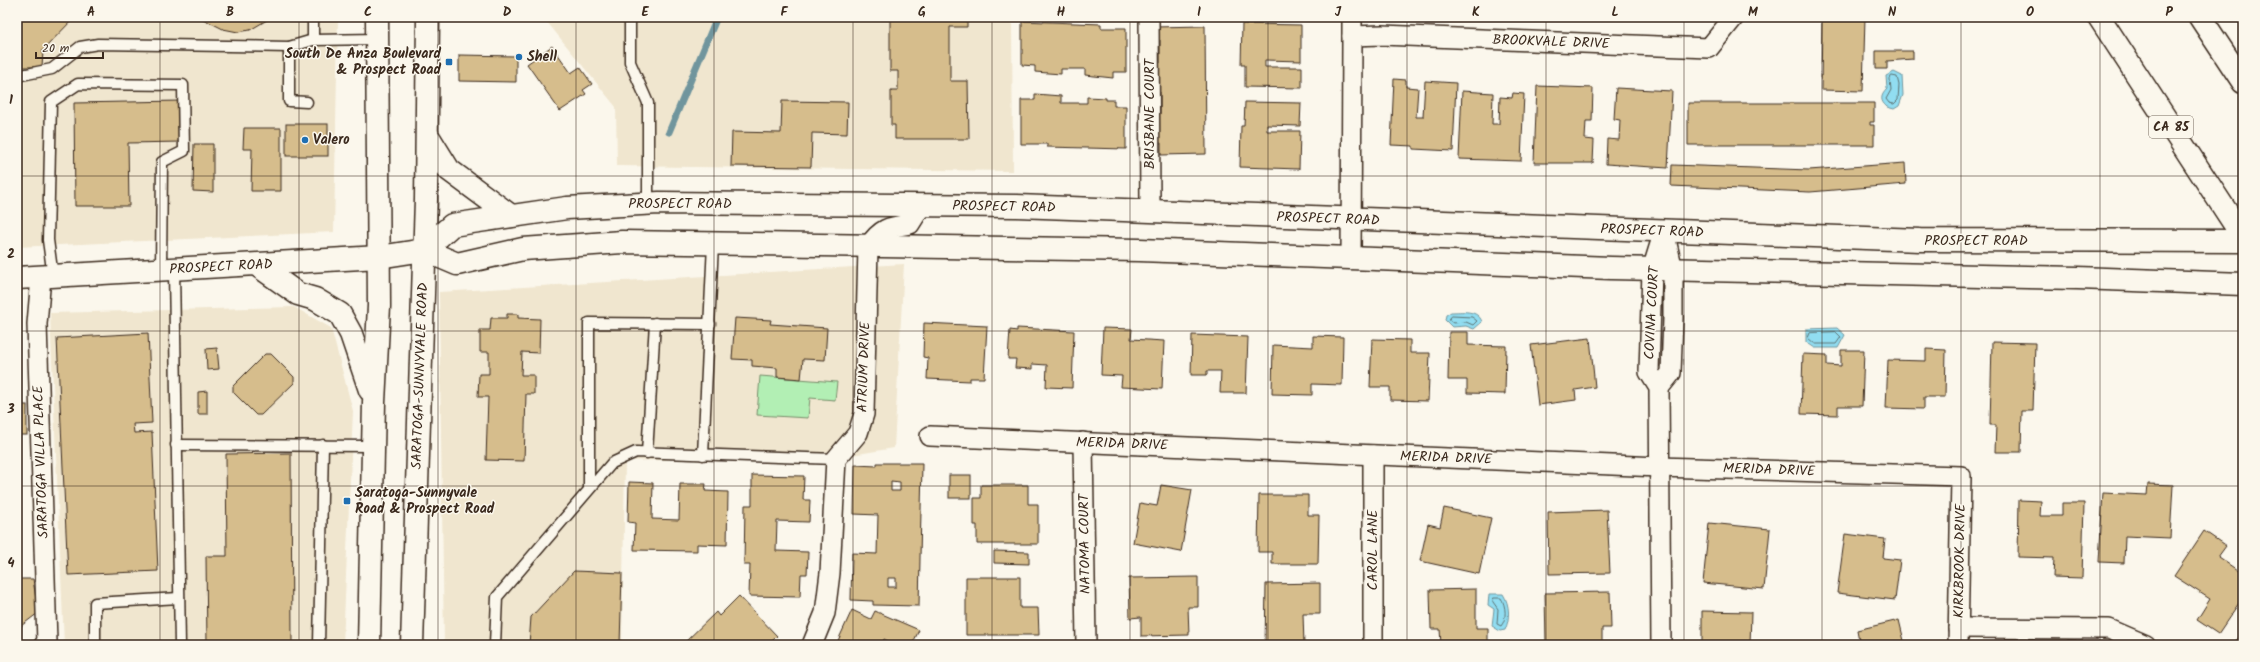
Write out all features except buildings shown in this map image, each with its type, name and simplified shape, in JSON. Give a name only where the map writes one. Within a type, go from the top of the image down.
[{"type":"main road","points":[[369,645],[374,402],[379,257],[377,17]]},
{"type":"main road","name":"SARATOGA-SUNNYVALE ROAD","points":[[412,645],[428,136],[428,17]]},
{"type":"main road","name":"CA 85","points":[[2099,17],[2243,237]]},
{"type":"main road","points":[[2200,17],[2243,82]]},
{"type":"main road","points":[[428,136],[449,170],[511,216]]},
{"type":"main road","name":"PROSPECT ROAD","points":[[17,278],[379,257],[424,250],[452,225],[567,208],[648,203],[922,205],[1150,211],[1351,220],[1920,240],[2243,241]]},
{"type":"main road","points":[[424,250],[457,264],[523,249],[574,244],[622,242],[868,247],[1140,250],[1652,270],[2078,278],[2243,284]]},
{"type":"main road","points":[[257,265],[298,294],[315,299],[340,314],[351,334],[374,402]]},
{"type":"street","name":"BRISBANE COURT","points":[[1149,17],[1150,211]]},
{"type":"street","points":[[1351,259],[1352,17]]},
{"type":"street","name":"BROOKVALE DRIVE","points":[[1352,36],[1382,35],[1709,48],[1734,17]]},
{"type":"street","points":[[868,247],[877,234],[887,227],[910,224],[922,205]]},
{"type":"street","name":"COVINA COURT","points":[[1664,231],[1673,270],[1671,373],[1659,388],[1649,372],[1652,270],[1664,231]]},
{"type":"street","name":"ATRIUM DRIVE","points":[[836,459],[858,433],[864,414],[868,247]]},
{"type":"street","name":"SARATOGA VILLA PLACE","points":[[44,645],[47,642],[37,324],[47,277]]},
{"type":"street","points":[[1659,388],[1660,645]]},
{"type":"street","name":"MERIDA DRIVE","points":[[930,436],[1659,467],[1961,476]]},
{"type":"street","name":"NATOMA COURT","points":[[1084,442],[1086,645]]},
{"type":"street","name":"CAROL LANE","points":[[1373,455],[1373,645]]},
{"type":"street","points":[[812,645],[825,613],[830,572],[836,459]]},
{"type":"street","name":"KIRKBROOK DRIVE","points":[[1958,637],[1961,476]]},
{"type":"street","points":[[1958,637],[2109,629],[2146,645]]},
{"type":"lane","points":[[313,17],[313,40]]},
{"type":"lane","points":[[630,17],[630,62],[648,103],[648,203]]},
{"type":"lane","points":[[17,76],[52,69],[80,47],[98,44],[289,47],[313,40],[378,39]]},
{"type":"lane","points":[[289,47],[289,101],[307,102]]},
{"type":"lane","points":[[47,277],[50,102],[78,84],[183,85],[184,151],[162,162],[176,445],[180,645]]},
{"type":"lane","points":[[703,455],[713,244]]},
{"type":"lane","points":[[589,489],[589,323],[710,324]]},
{"type":"lane","points":[[647,453],[655,323]]},
{"type":"lane","points":[[176,445],[373,446]]},
{"type":"lane","points":[[319,645],[323,445]]},
{"type":"lane","points":[[495,645],[497,597],[612,463],[636,452],[836,459]]},
{"type":"lane","points":[[95,645],[95,603],[179,598]]},
{"type":"shaded area","points":[[17,17],[338,17],[334,232],[17,247]]},
{"type":"shaded area","points":[[543,17],[1012,17],[1013,171],[617,166],[616,107]]},
{"type":"shaded area","points":[[904,264],[894,448],[852,455],[625,461],[622,645],[444,645],[439,292]]},
{"type":"shaded area","points":[[294,307],[331,328],[353,411],[343,645],[64,645],[50,313]]},
{"type":"green space","points":[[760,376],[837,382],[835,400],[810,398],[808,418],[757,415]]},
{"type":"water","points":[[1894,72],[1902,76],[1903,95],[1899,106],[1894,109],[1887,107],[1883,103],[1882,96],[1887,89],[1886,76]]},
{"type":"water","points":[[1451,312],[1473,313],[1480,318],[1482,322],[1474,329],[1466,326],[1452,327],[1445,320],[1446,315]]},
{"type":"water","points":[[1837,328],[1845,335],[1838,348],[1815,348],[1806,342],[1806,329]]},
{"type":"water","points":[[1489,594],[1503,594],[1505,598],[1507,603],[1508,621],[1505,630],[1500,631],[1492,626],[1494,609],[1488,605]]},
{"type":"waterway","points":[[669,132],[717,17]]},
{"type":"place","name":"Shell","points":[[519,57]]},
{"type":"place","name":"South De Anza Boulevard & Prospect Road","points":[[449,62]]},
{"type":"place","name":"Valero","points":[[305,140]]},
{"type":"place","name":"Saratoga-Sunnyvale Road & Prospect Road","points":[[347,501]]}]
